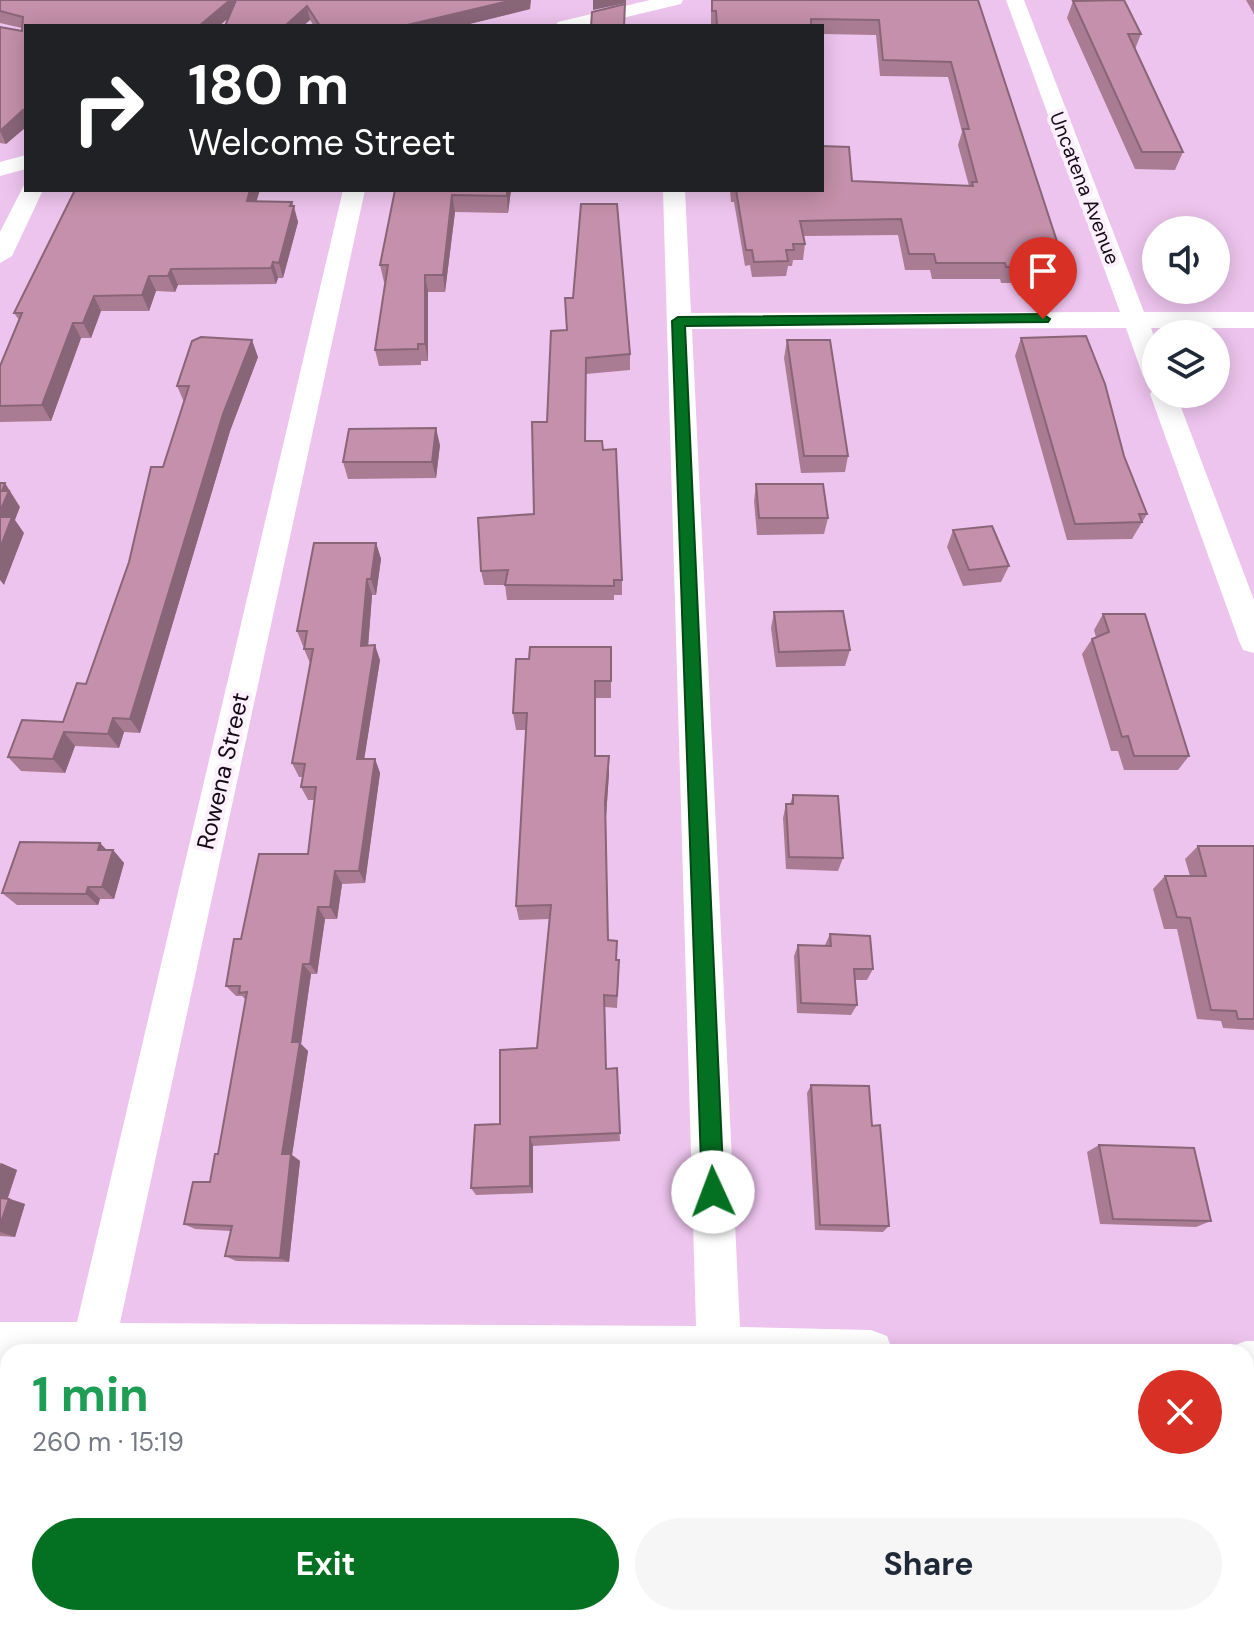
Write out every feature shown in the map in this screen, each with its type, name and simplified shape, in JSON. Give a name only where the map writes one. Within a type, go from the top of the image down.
[{"type":"street","name":"Uncatena Avenue","points":[[1015,0],[1142,339]]},
{"type":"street","points":[[573,24],[670,1],[668,24]]},
{"type":"street","points":[[0,169],[24,163]]},
{"type":"street","points":[[0,256],[31,192]]},
{"type":"street","name":"Rowena Street","points":[[93,1344],[354,192]]},
{"type":"street","points":[[674,192],[719,1344]]},
{"type":"street","points":[[678,321],[1254,320]]},
{"type":"street","points":[[1168,408],[1254,641]]},
{"type":"building","points":[[0,0],[230,0],[201,24],[24,24],[24,110],[0,131],[0,27],[22,31],[23,17],[0,11]]},
{"type":"building","points":[[236,0],[513,0],[411,24],[319,24],[307,6],[287,24],[226,24]]},
{"type":"building","points":[[712,0],[978,0],[1067,272],[1026,271],[1025,267],[1006,267],[1005,263],[936,263],[934,254],[909,254],[901,219],[800,221],[805,244],[793,244],[794,250],[786,250],[788,261],[754,262],[752,250],[746,250],[736,192],[824,192],[824,146],[849,147],[852,181],[973,186],[972,182],[977,182],[963,129],[969,129],[951,62],[883,60],[879,20],[811,19],[811,24],[717,24],[716,11],[712,11]]},
{"type":"building","points":[[1124,0],[1141,34],[1128,34],[1183,152],[1142,152],[1073,1]]},
{"type":"building","points":[[625,4],[624,24],[591,24],[592,12]]},
{"type":"building","points":[[74,192],[249,192],[247,201],[292,202],[290,206],[294,206],[279,263],[273,262],[271,268],[171,269],[168,276],[149,276],[142,295],[94,296],[83,323],[73,323],[42,405],[0,406],[0,366],[22,313],[14,313]]},
{"type":"building","points":[[395,192],[507,192],[507,196],[452,195],[443,275],[425,275],[425,344],[418,344],[418,349],[375,350],[388,265],[380,265]]},
{"type":"building","points":[[581,204],[617,204],[630,354],[586,358],[585,441],[602,441],[603,450],[616,449],[622,580],[614,580],[614,586],[505,585],[508,570],[481,571],[478,518],[534,514],[532,422],[547,422],[551,331],[567,330],[565,298],[573,298]]},
{"type":"building","points":[[1086,336],[1105,384],[1124,456],[1147,514],[1139,514],[1142,522],[1075,524],[1021,338]]},
{"type":"building","points":[[201,337],[252,340],[223,414],[130,719],[113,718],[108,734],[64,732],[53,759],[8,757],[22,720],[63,722],[77,683],[86,684],[129,562],[151,467],[163,467],[189,386],[177,386],[192,341]]},
{"type":"building","points":[[787,340],[830,340],[848,456],[804,456]]},
{"type":"building","points":[[436,428],[432,462],[343,462],[349,429]]},
{"type":"building","points":[[0,483],[5,483],[2,491],[9,491],[0,511]]},
{"type":"building","points":[[756,484],[823,484],[828,518],[759,518]]},
{"type":"building","points":[[0,517],[12,517],[0,548]]},
{"type":"building","points":[[992,526],[1009,566],[969,570],[953,530]]},
{"type":"building","points":[[314,543],[376,543],[371,579],[367,579],[361,646],[375,645],[357,759],[375,759],[359,871],[335,871],[330,907],[318,907],[310,964],[303,964],[292,1042],[300,1042],[282,1154],[291,1154],[280,1258],[225,1256],[232,1226],[184,1224],[193,1182],[210,1182],[215,1154],[218,1154],[247,992],[239,993],[240,986],[226,986],[234,939],[241,939],[259,854],[308,854],[316,787],[301,787],[305,764],[292,763],[313,649],[304,649],[307,631],[297,631]]},
{"type":"building","points":[[843,611],[850,650],[779,652],[774,612]]},
{"type":"building","points":[[1103,614],[1145,614],[1189,756],[1134,756],[1128,736],[1122,737],[1092,639],[1109,632]]},
{"type":"building","points":[[530,647],[611,647],[611,681],[595,681],[595,756],[609,756],[605,801],[608,940],[617,941],[616,960],[619,960],[617,996],[604,995],[606,1069],[617,1068],[620,1133],[530,1137],[530,1186],[471,1188],[475,1125],[500,1124],[500,1050],[537,1048],[551,905],[516,906],[527,713],[513,713],[516,659],[529,659]]},
{"type":"building","points":[[793,795],[838,796],[843,858],[789,857],[786,804],[793,804]]},
{"type":"building","points":[[20,842],[100,843],[98,850],[113,850],[102,887],[88,887],[86,894],[2,893]]},
{"type":"building","points":[[1198,846],[1254,846],[1254,1019],[1238,1019],[1236,1011],[1211,1010],[1190,918],[1177,917],[1165,876],[1206,876]]},
{"type":"building","points":[[830,934],[870,936],[873,969],[854,969],[857,1005],[801,1003],[798,945],[831,946]]},
{"type":"building","points":[[811,1085],[869,1086],[872,1126],[880,1125],[889,1226],[820,1225]]},
{"type":"building","points":[[1099,1145],[1194,1148],[1211,1221],[1113,1219]]},
{"type":"building","points":[[0,1198],[9,1199],[0,1225]]},
{"type":"route","points":[[713,1192],[678,321],[1043,319]]}]
